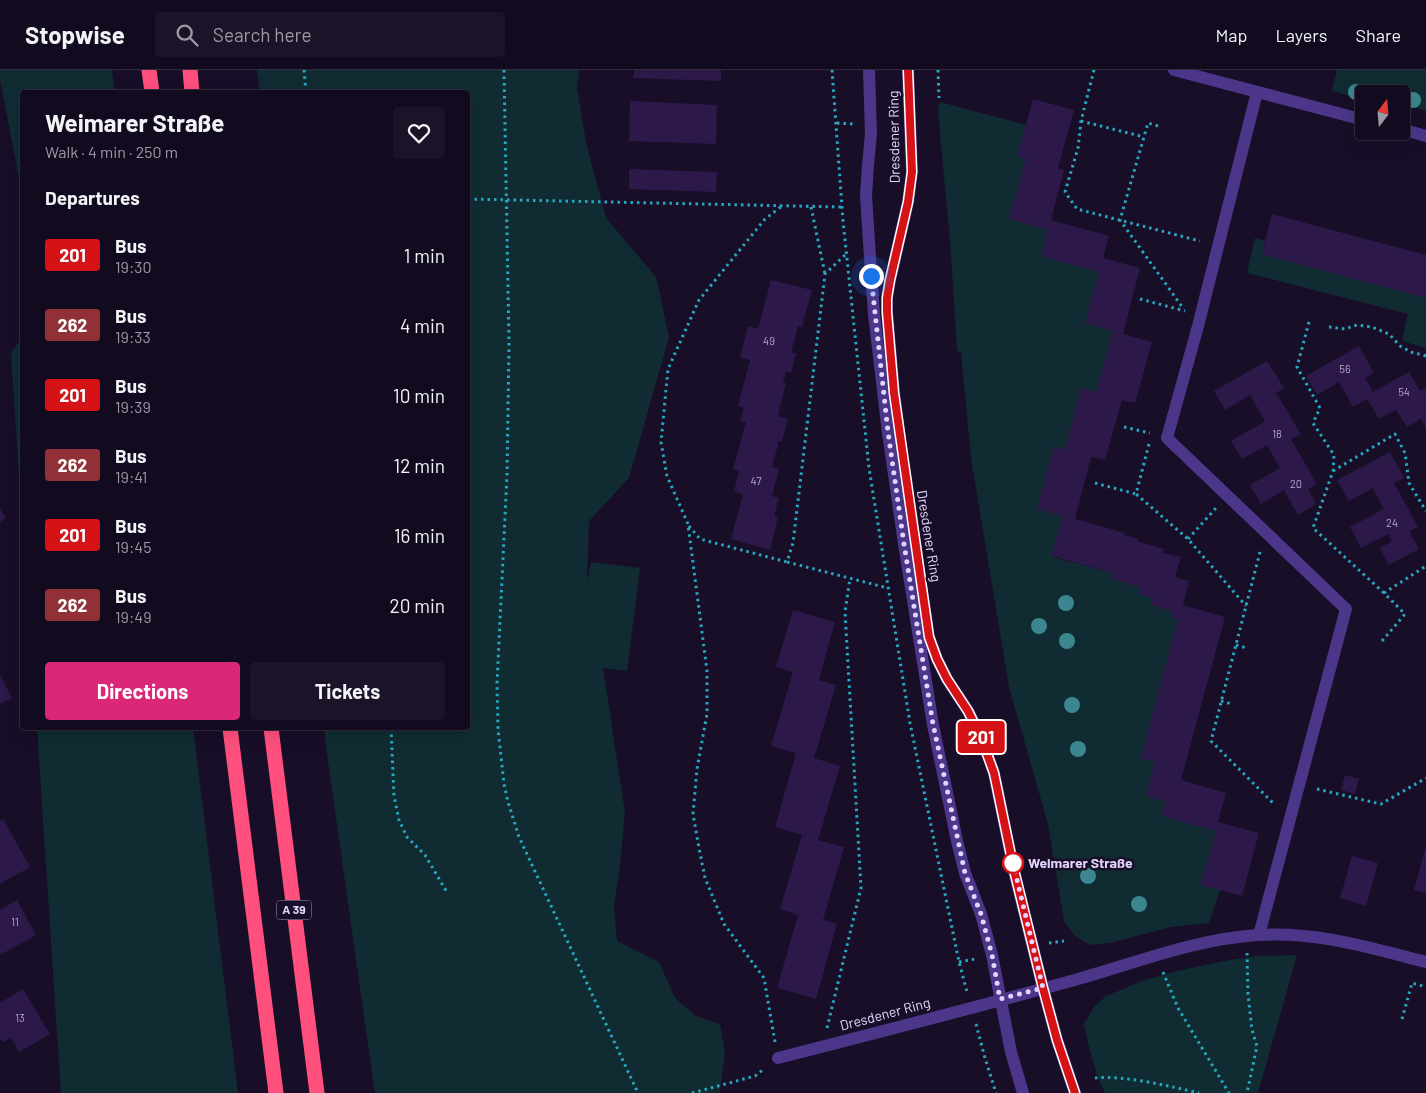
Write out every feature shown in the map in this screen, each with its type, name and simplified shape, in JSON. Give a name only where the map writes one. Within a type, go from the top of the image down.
[{"type":"highway","points":[[149,70],[152,90]]},
{"type":"highway","points":[[190,70],[192,90]]},
{"type":"highway","points":[[230,730],[276,1093]]},
{"type":"highway","name":"A 39","points":[[272,730],[317,1093]]},
{"type":"street","name":"Dresdener Ring","points":[[869,70],[871,134],[867,205],[874,314],[904,544],[933,724],[965,873],[983,922],[992,955],[1011,1052],[1023,1093]]},
{"type":"street","name":"Dresdener Ring","points":[[908,70],[912,172],[908,202],[890,280],[887,312],[894,393],[929,637],[947,679],[968,711],[982,740],[994,773],[1014,870],[1043,988],[1057,1040],[1075,1093]]},
{"type":"street","points":[[1174,70],[1355,118]]},
{"type":"street","points":[[1257,92],[1168,438],[1346,609],[1259,935]]},
{"type":"street","points":[[1410,132],[1426,136]]},
{"type":"street","points":[[1043,988],[1197,943],[1259,935],[1316,936],[1426,962]]},
{"type":"street","name":"Dresdener Ring","points":[[778,1058],[1043,988]]},
{"type":"path","points":[[304,70],[306,90]]},
{"type":"path","points":[[504,70],[509,343],[507,475],[497,683],[498,730],[504,784],[519,837],[638,1093]]},
{"type":"path","points":[[938,70],[939,98]]},
{"type":"path","points":[[1094,70],[1081,120],[1078,148],[1065,192],[1077,209],[1218,246]]},
{"type":"path","points":[[1081,120],[1144,137]]},
{"type":"path","points":[[1120,220],[1148,123],[1158,126]]},
{"type":"path","points":[[470,199],[842,207]]},
{"type":"path","points":[[782,206],[765,220],[699,300],[668,369],[661,442],[667,476],[688,524],[700,539],[888,588]]},
{"type":"path","points":[[787,562],[793,543],[825,274],[811,207]]},
{"type":"path","points":[[1120,220],[1186,312]]},
{"type":"path","points":[[825,274],[846,254]]},
{"type":"path","points":[[1140,299],[1200,316]]},
{"type":"path","points":[[1309,322],[1297,367],[1320,408],[1313,423],[1334,455],[1333,471],[1313,528],[1406,614],[1382,640]]},
{"type":"path","points":[[1329,327],[1345,328],[1357,325],[1372,327],[1388,334],[1400,346],[1411,352],[1426,356]]},
{"type":"path","points":[[1124,426],[1168,438]]},
{"type":"path","points":[[1136,494],[1152,434]]},
{"type":"path","points":[[1333,471],[1395,434],[1405,453],[1409,483],[1426,511]]},
{"type":"path","points":[[1095,484],[1136,494],[1188,539],[1246,606]]},
{"type":"path","points":[[1188,539],[1228,495]]},
{"type":"path","points":[[688,524],[708,671],[707,714],[697,769],[693,814],[698,848],[705,878],[724,924],[764,978],[778,1058],[755,1076],[692,1093]]},
{"type":"path","points":[[1265,531],[1210,741],[1290,819]]},
{"type":"path","points":[[1384,594],[1426,566]]},
{"type":"path","points":[[822,1047],[861,888],[845,612],[850,578]]},
{"type":"path","points":[[1236,645],[1247,648]]},
{"type":"path","points":[[1221,701],[1232,704]]},
{"type":"path","points":[[391,730],[394,796],[399,820],[408,837],[425,855],[448,894]]},
{"type":"path","points":[[1299,785],[1381,804],[1426,778]]},
{"type":"path","points":[[1247,953],[1248,994],[1252,1030],[1257,1046],[1247,1093]]},
{"type":"path","points":[[1162,971],[1178,1008],[1229,1093]]},
{"type":"path","points":[[1402,1019],[1412,983],[1426,987]]},
{"type":"path","points":[[971,1007],[996,1093]]},
{"type":"path","points":[[985,1058],[1011,1052]]},
{"type":"path","points":[[1094,1078],[1107,1077],[1136,1081],[1199,1093]]},
{"type":"green space","points":[[0,70],[112,70],[115,90],[20,90],[20,183],[0,80]]},
{"type":"green space","points":[[257,70],[579,70],[577,88],[587,147],[606,218],[656,277],[669,337],[629,478],[589,521],[587,583],[591,562],[640,568],[627,671],[603,668],[625,813],[614,906],[617,941],[659,962],[675,998],[696,1016],[720,1024],[725,1053],[720,1093],[375,1093],[325,730],[470,730],[470,90],[260,90]]},
{"type":"green space","points":[[1337,70],[1426,70],[1426,111],[1410,106],[1410,85],[1355,85],[1355,97],[1332,91]]},
{"type":"green space","points":[[940,102],[1026,125],[1018,157],[1026,159],[1009,219],[1048,230],[1041,256],[1099,272],[1113,331],[1096,392],[1081,389],[1065,450],[1054,447],[1037,509],[1063,516],[1052,557],[1114,573],[1112,579],[1140,587],[1153,598],[1151,605],[1172,611],[1171,617],[1178,619],[1141,758],[1155,762],[1146,796],[1166,802],[1162,816],[1216,831],[1201,885],[1220,890],[1209,923],[1171,927],[1110,943],[1090,945],[1074,935],[1064,921],[1048,824],[1009,687],[971,458],[961,352],[957,351],[950,240],[938,109]]},
{"type":"green space","points":[[1255,238],[1265,241],[1262,254],[1426,298],[1426,348],[1402,341],[1408,314],[1247,273]]},
{"type":"green space","points":[[20,341],[20,490],[11,353]]},
{"type":"green space","points":[[37,730],[193,730],[238,1093],[61,1093]]},
{"type":"green space","points":[[1297,955],[1258,1093],[1105,1093],[1098,1078],[1084,1024],[1094,1007],[1106,996],[1145,980],[1177,971],[1256,956]]},
{"type":"building","points":[[634,70],[721,70],[721,81],[633,78]]},
{"type":"building","points":[[1033,99],[1074,110],[1058,168],[1064,170],[1051,220],[1109,236],[1103,258],[1140,268],[1123,334],[1152,342],[1135,403],[1122,400],[1105,460],[1091,457],[1075,519],[1125,533],[1124,535],[1138,539],[1137,541],[1164,549],[1163,553],[1181,557],[1175,577],[1189,581],[1183,605],[1225,617],[1181,780],[1226,793],[1218,822],[1259,833],[1242,896],[1201,885],[1216,831],[1162,816],[1166,802],[1146,796],[1155,762],[1141,758],[1178,619],[1170,617],[1172,611],[1151,605],[1153,598],[1138,594],[1140,587],[1112,579],[1114,573],[1051,556],[1063,516],[1037,509],[1054,446],[1065,450],[1081,388],[1096,392],[1113,331],[1085,323],[1099,272],[1041,256],[1048,230],[1009,219],[1026,159],[1017,157]]},
{"type":"building","points":[[630,101],[717,105],[716,144],[629,141]]},
{"type":"building","points":[[629,169],[717,172],[716,192],[629,189]]},
{"type":"building","points":[[1272,214],[1426,255],[1426,298],[1262,254]]},
{"type":"building","points":[[771,280],[812,290],[802,327],[798,326],[791,353],[796,353],[791,373],[786,371],[783,382],[786,383],[778,416],[788,419],[782,441],[779,441],[772,467],[779,469],[772,496],[779,498],[774,516],[778,517],[770,550],[731,539],[743,494],[734,491],[739,471],[733,469],[746,422],[740,421],[744,407],[738,406],[750,360],[740,358],[748,326],[758,329]]},
{"type":"building","points":[[1359,346],[1374,373],[1365,378],[1373,392],[1409,372],[1420,391],[1426,388],[1426,428],[1421,419],[1407,427],[1396,410],[1379,419],[1367,399],[1353,407],[1339,382],[1317,395],[1306,376]]},
{"type":"building","points":[[1267,361],[1284,388],[1276,393],[1301,434],[1291,439],[1317,484],[1308,489],[1316,504],[1298,515],[1284,490],[1261,504],[1250,485],[1280,468],[1267,445],[1242,459],[1231,441],[1265,421],[1250,395],[1225,410],[1214,391]]},
{"type":"building","points":[[1390,452],[1404,478],[1394,483],[1418,527],[1409,531],[1419,549],[1389,565],[1380,548],[1392,541],[1388,534],[1361,548],[1350,527],[1384,509],[1373,488],[1349,501],[1337,480]]},
{"type":"building","points":[[0,508],[6,518],[0,522]]},
{"type":"building","points":[[793,610],[835,622],[819,680],[836,685],[814,758],[840,766],[818,840],[844,847],[823,920],[837,924],[816,999],[777,988],[798,915],[780,909],[802,835],[775,827],[796,753],[771,746],[793,672],[776,667]]},
{"type":"building","points":[[0,675],[12,698],[0,704]]},
{"type":"building","points":[[1345,775],[1359,779],[1355,794],[1341,790]]},
{"type":"building","points":[[3,819],[30,867],[0,884],[0,821]]},
{"type":"building","points":[[1426,849],[1426,893],[1414,890]]},
{"type":"building","points":[[1352,856],[1378,863],[1366,906],[1340,898]]},
{"type":"building","points":[[17,900],[36,935],[0,955],[0,910]]},
{"type":"building","points":[[23,989],[50,1034],[19,1052],[11,1038],[3,1042],[0,1038],[0,1003]]},
{"type":"bus line","name":"201","points":[[908,70],[912,172],[908,202],[890,280],[887,312],[894,393],[906,486],[929,637],[947,679],[968,711],[982,740],[994,773],[1014,870],[1043,988],[1057,1040],[1075,1093]]},
{"type":"place","name":"Weimarer Straße","points":[[1013,863]]},
{"type":"route","points":[[871,276],[888,432],[920,650],[933,724],[957,841],[965,873],[981,914],[992,955],[1000,999],[1043,988],[1013,863]]}]
